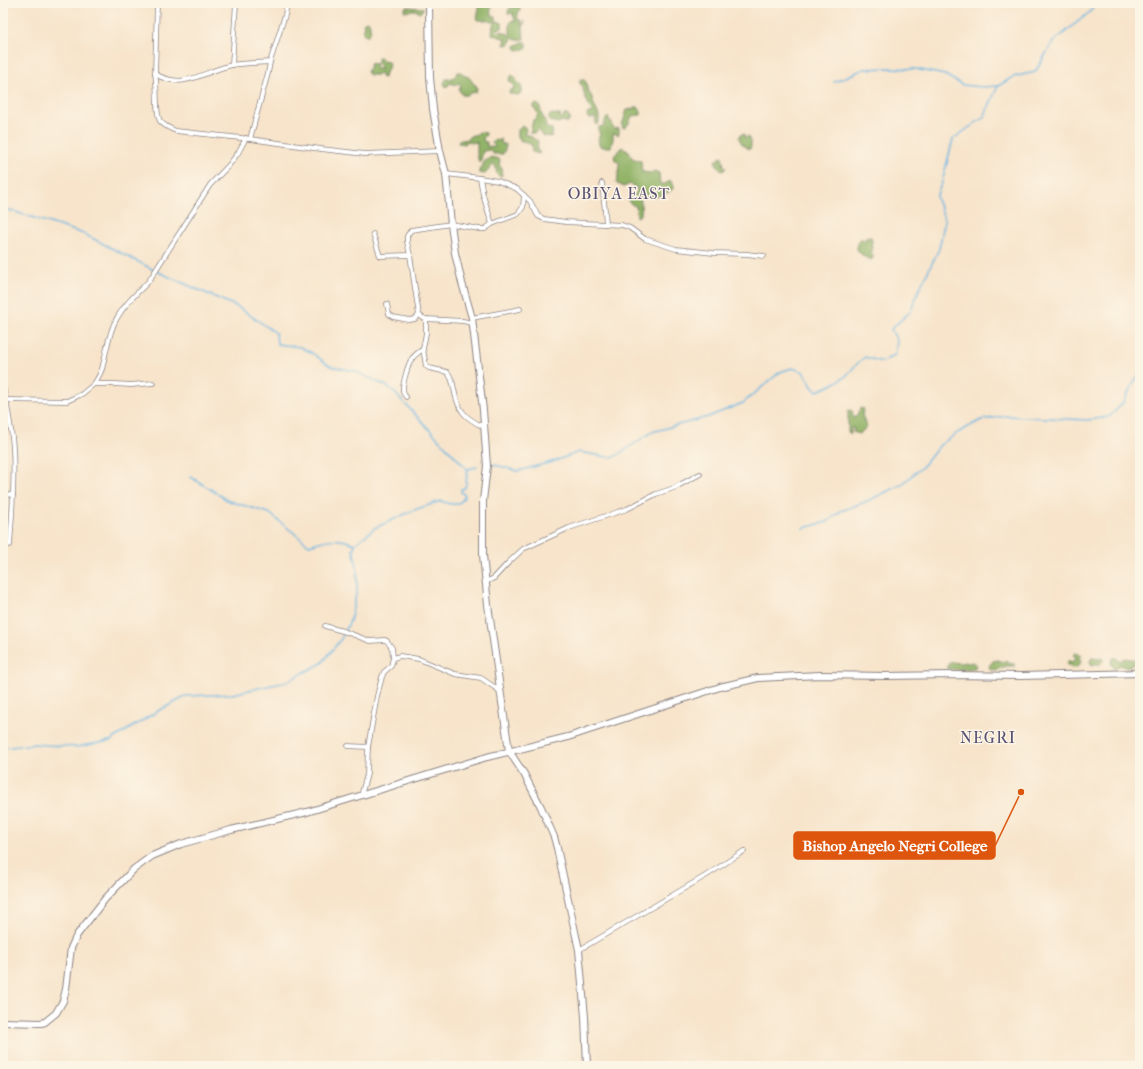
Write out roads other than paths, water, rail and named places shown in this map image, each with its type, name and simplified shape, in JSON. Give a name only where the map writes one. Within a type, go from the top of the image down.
[{"type":"street","points":[[157,3],[155,74],[158,117],[161,122],[176,131],[248,138],[295,146],[366,154],[440,151]]},
{"type":"street","points":[[232,65],[236,3]]},
{"type":"street","points":[[6,400],[67,402],[82,394],[94,384],[99,377],[116,318],[128,302],[149,282],[210,185],[229,165],[248,138],[287,3]]},
{"type":"street","points":[[429,3],[430,77],[433,109],[440,151],[446,174],[455,253],[472,320],[483,410],[487,466],[483,501],[483,555],[488,605],[509,751],[524,774],[555,839],[580,950],[587,1066]]},
{"type":"street","points":[[155,74],[172,81],[186,81],[232,65],[251,62],[270,62]]},
{"type":"street","points":[[446,174],[498,181],[517,189],[530,201],[538,216],[542,218],[566,222],[622,225],[630,228],[645,239],[676,249],[714,254],[747,254],[764,256]]},
{"type":"street","points":[[480,178],[483,195],[492,224]]},
{"type":"street","points":[[602,183],[606,224]]},
{"type":"street","points":[[520,309],[463,321],[423,318],[419,315],[407,236],[411,230],[451,224],[485,229],[492,224],[518,214],[523,207],[524,195]]},
{"type":"street","points":[[373,234],[380,256],[410,255]]},
{"type":"street","points":[[387,304],[389,314],[393,318],[409,320],[415,319],[419,315]]},
{"type":"street","points":[[426,319],[426,333],[423,349],[426,366],[447,372],[452,379],[459,408],[469,418],[484,427]]},
{"type":"street","points":[[406,397],[403,393],[403,387],[408,366],[411,359],[423,349]]},
{"type":"street","points":[[94,384],[131,385],[153,383]]},
{"type":"street","points":[[3,385],[13,447],[14,476],[10,545]]},
{"type":"street","points":[[486,582],[494,578],[523,549],[568,528],[627,509],[700,474]]},
{"type":"street","points":[[3,494],[13,495]]},
{"type":"street","points":[[325,626],[341,630],[370,641],[385,640],[400,656]]},
{"type":"street","points":[[361,796],[367,774],[368,747],[377,696],[384,672],[391,666],[393,658],[392,648]]},
{"type":"street","points":[[393,658],[400,656],[419,659],[455,674],[481,678],[501,692]]},
{"type":"street","points":[[3,1022],[41,1023],[45,1022],[56,1013],[66,989],[71,948],[77,935],[105,899],[134,869],[152,856],[181,844],[231,830],[307,812],[509,751],[568,737],[720,687],[758,678],[820,675],[886,676],[947,674],[1021,676],[1140,673]]},
{"type":"street","points":[[348,746],[368,747]]},
{"type":"street","points":[[580,950],[707,876],[744,851]]},
{"type":"waterway","points":[[492,464],[518,471],[552,462],[579,452],[613,458],[652,432],[708,417],[743,403],[780,372],[792,368],[802,371],[816,391],[828,387],[847,375],[857,363],[865,357],[882,362],[895,355],[897,341],[891,329],[911,311],[915,298],[939,249],[945,220],[936,197],[942,182],[953,139],[984,117],[998,86],[1013,77],[1035,72],[1053,42],[1091,11],[1095,3]]},
{"type":"waterway","points":[[834,82],[864,69],[889,68],[915,69],[945,75],[962,85],[982,87],[998,86]]},
{"type":"waterway","points":[[3,208],[84,234],[156,271],[238,307],[276,333],[277,344],[300,347],[312,353],[330,366],[355,371],[390,388],[467,469]]},
{"type":"waterway","points":[[803,528],[827,522],[841,511],[865,502],[901,485],[923,466],[940,445],[959,432],[981,420],[1006,416],[1088,420],[1109,417],[1122,404],[1140,372]]},
{"type":"waterway","points":[[3,748],[33,744],[76,747],[110,741],[156,712],[187,696],[232,694],[286,682],[322,663],[341,639],[350,621],[357,590],[357,565],[353,550],[355,544],[375,528],[414,510],[441,501],[450,504],[458,504],[465,495],[461,492],[461,489],[465,488],[468,469],[477,467]]},
{"type":"waterway","points":[[191,477],[229,501],[269,513],[309,545],[332,540],[342,540],[355,544]]},
{"type":"place","name":"Bishop Angelo Negri College","points":[[1021,792]]},
{"type":"district","name":"OBIYA EAST","points":[[619,193]]},
{"type":"district","name":"NEGRI","points":[[988,737]]}]
